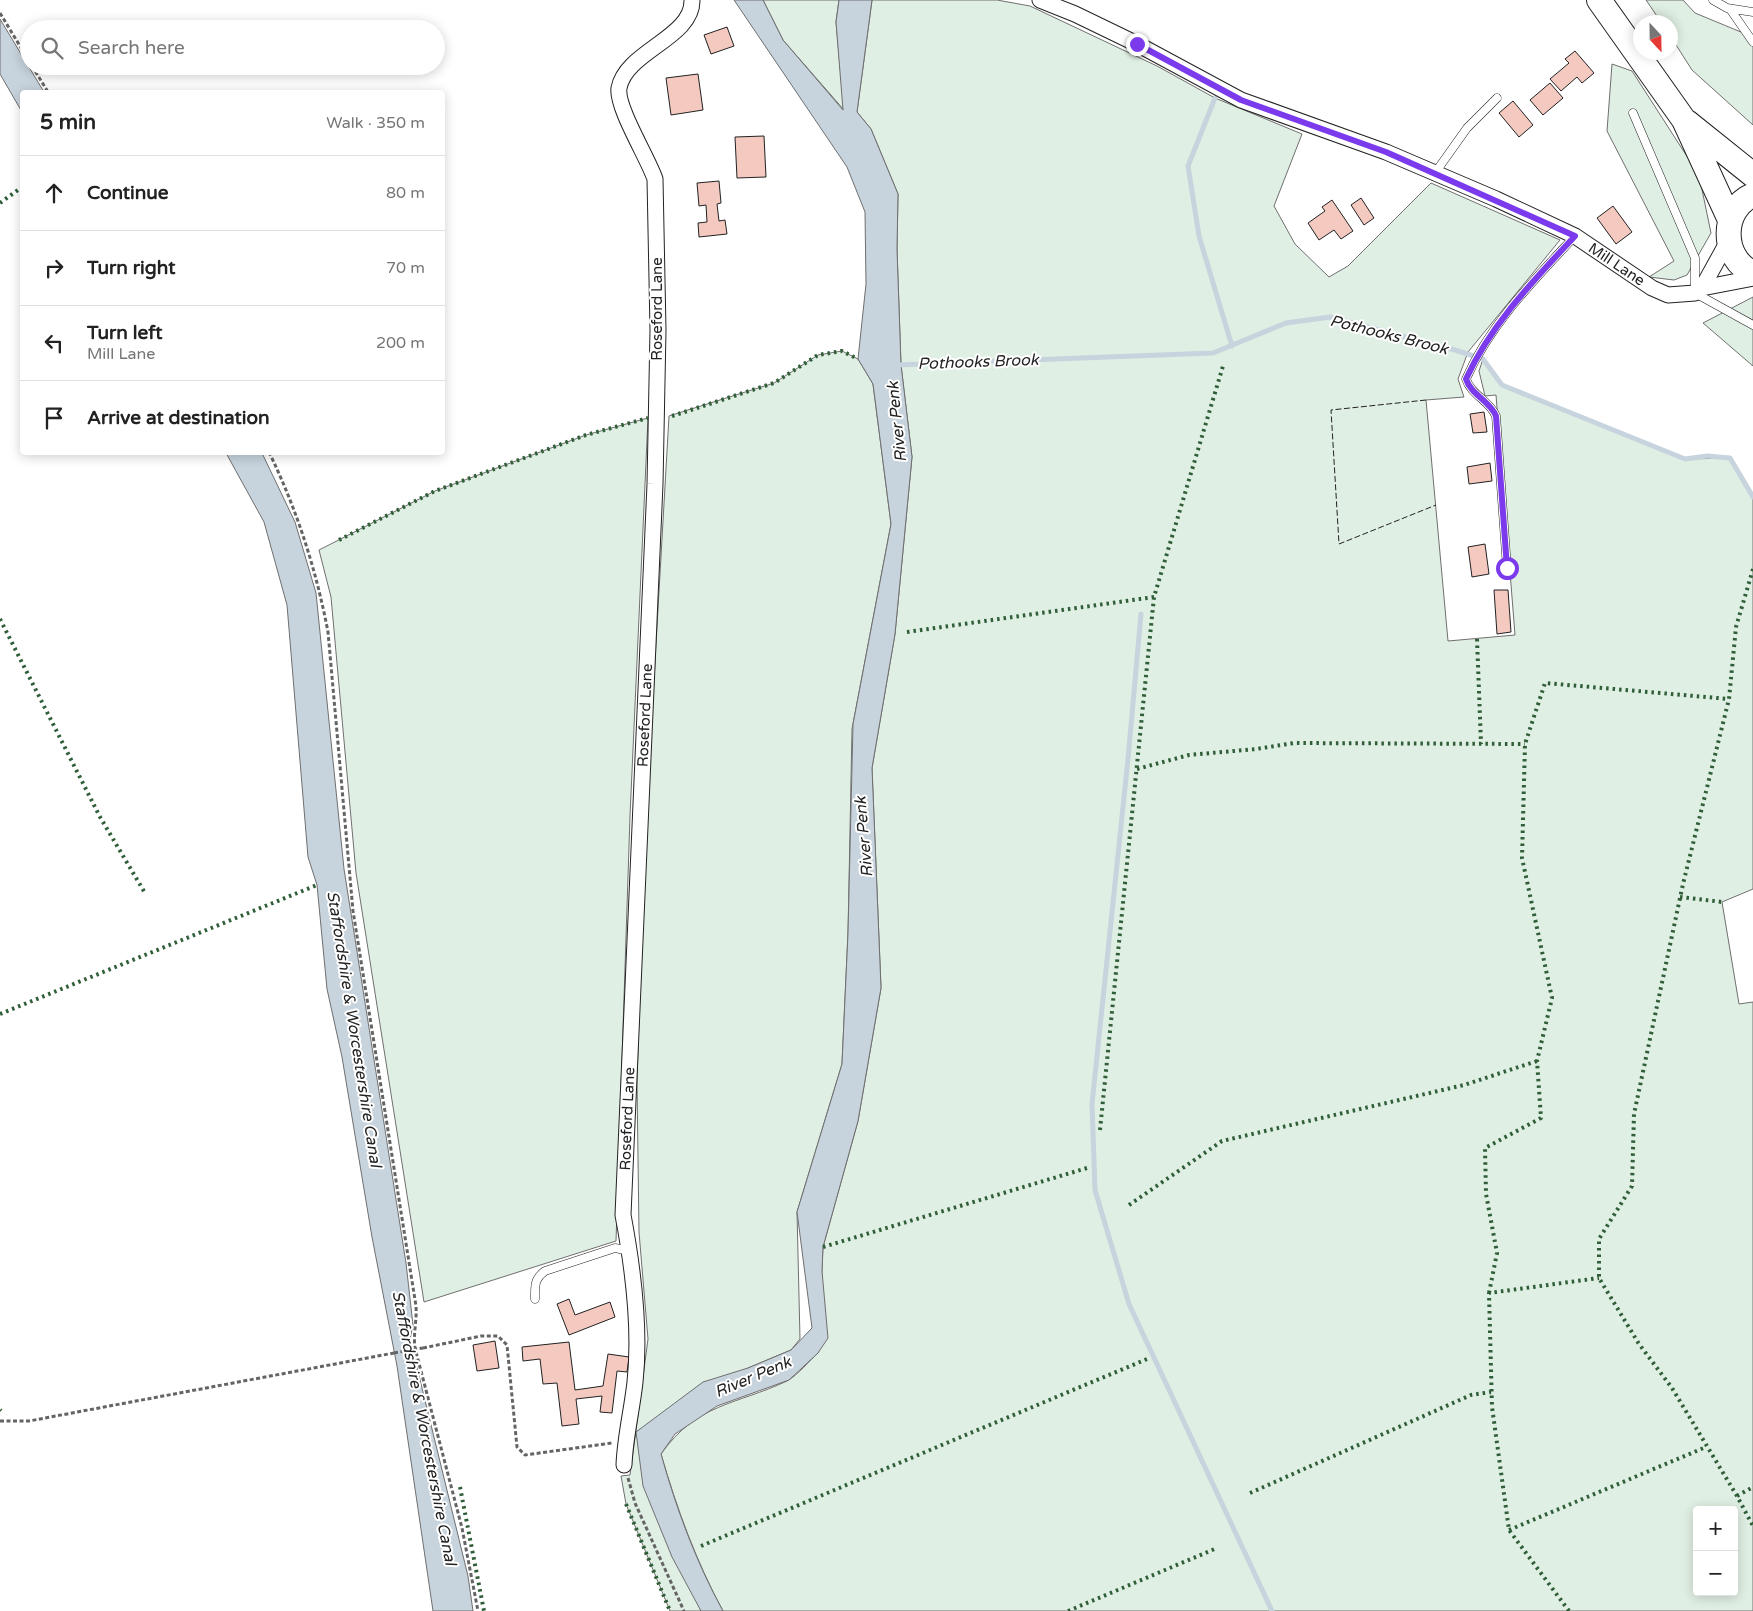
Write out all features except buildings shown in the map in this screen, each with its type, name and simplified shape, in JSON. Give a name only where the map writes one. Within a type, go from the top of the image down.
[{"type":"highway","points":[[1600,0],[1684,120],[1729,231],[1735,258],[1741,266],[1753,273]]},
{"type":"highway","points":[[1684,120],[1753,175]]},
{"type":"highway","points":[[1729,231],[1738,206],[1753,195]]},
{"type":"street","name":"Roseford Lane","points":[[624,1465],[625,1441],[635,1381],[636,1332],[630,1251],[623,1214],[655,484],[658,330],[655,179],[648,160],[625,116],[618,89],[627,70],[681,26],[692,7],[692,0]]},
{"type":"street","name":"Mill Lane","points":[[1040,0],[1075,14],[1137,44],[1241,100],[1386,152],[1575,236],[1652,288],[1668,295],[1753,278]]},
{"type":"street","points":[[1699,290],[1729,231]]},
{"type":"lane","points":[[1713,0],[1730,8],[1753,12]]},
{"type":"lane","points":[[1730,8],[1753,42]]},
{"type":"lane","points":[[1435,173],[1467,128],[1497,98]]},
{"type":"lane","points":[[1633,113],[1695,258],[1699,290],[1753,325]]},
{"type":"lane","points":[[1507,568],[1496,416],[1488,403],[1468,386],[1466,379],[1483,348],[1518,298],[1575,236]]},
{"type":"lane","points":[[535,1299],[535,1284],[538,1276],[545,1271],[615,1248],[630,1251]]},
{"type":"path","points":[[0,13],[20,46]]},
{"type":"path","points":[[38,75],[47,90]]},
{"type":"path","points":[[270,455],[286,487],[305,536],[321,595],[328,632],[353,912],[415,1296],[417,1325],[413,1336],[462,1528],[478,1611]]},
{"type":"path","points":[[0,1421],[28,1421],[481,1336],[498,1336],[507,1345],[517,1448],[525,1455],[625,1441]]},
{"type":"path","points":[[624,1465],[635,1503],[684,1611]]},
{"type":"green space","points":[[763,0],[839,0],[836,22],[844,110],[783,40]]},
{"type":"green space","points":[[872,0],[997,0],[1030,6],[1157,66],[1215,98],[1302,134],[1274,206],[1295,244],[1329,277],[1348,266],[1431,183],[1560,240],[1468,352],[1458,379],[1464,397],[1426,400],[1448,641],[1515,635],[1496,395],[1485,396],[1479,371],[1483,359],[1502,385],[1685,459],[1730,458],[1753,497],[1753,889],[1722,902],[1739,1004],[1753,1002],[1753,1611],[723,1611],[704,1573],[688,1534],[661,1454],[689,1424],[718,1407],[787,1381],[818,1353],[823,1247],[858,1121],[881,988],[872,768],[895,634],[912,457],[901,365],[897,249],[898,194],[871,129],[857,112]]},
{"type":"green space","points":[[1646,0],[1683,0],[1695,13],[1753,37],[1753,125],[1692,70],[1678,48],[1678,15],[1656,15]]},
{"type":"green space","points":[[1612,64],[1632,71],[1699,175],[1711,233],[1687,275],[1674,280],[1649,277],[1674,261],[1607,131]]},
{"type":"green space","points":[[1753,297],[1753,366],[1703,323]]},
{"type":"green space","points":[[842,351],[858,359],[873,384],[891,524],[852,729],[848,933],[842,1064],[797,1212],[800,1339],[791,1350],[748,1368],[636,1432],[701,1611],[670,1611],[626,1504],[621,1476],[630,1475],[648,1339],[639,1232],[637,1083],[644,855],[669,416],[774,383],[818,355]]},
{"type":"green space","points":[[648,418],[630,816],[616,1241],[424,1302],[356,873],[331,597],[319,550],[435,491],[586,435]]},
{"type":"water","name":"River Penk","points":[[734,0],[763,0],[783,40],[843,110],[836,22],[839,0],[872,0],[857,112],[871,129],[898,194],[897,249],[901,365],[912,457],[895,634],[872,768],[881,988],[858,1121],[823,1247],[822,1271],[828,1338],[818,1353],[789,1380],[717,1406],[675,1434],[661,1454],[687,1534],[723,1611],[701,1611],[672,1557],[643,1486],[636,1432],[703,1382],[748,1368],[791,1350],[812,1328],[797,1212],[842,1064],[848,933],[853,724],[891,524],[873,384],[858,359],[866,284],[865,212],[847,167]]},
{"type":"water","points":[[0,19],[20,52],[20,75],[34,75],[43,90],[20,90],[20,109],[0,74]]},
{"type":"water","name":"Staffordshire & Worcestershire Canal","points":[[227,455],[263,455],[295,522],[316,593],[344,869],[406,1263],[413,1325],[410,1339],[468,1576],[473,1611],[433,1611],[397,1366],[372,1237],[342,1057],[327,989],[317,885],[308,857],[287,605],[264,522]]},
{"type":"waterway","points":[[1215,98],[1188,166],[1199,236],[1232,346]]},
{"type":"waterway","name":"Pothooks Brook","points":[[896,365],[1213,353],[1286,323],[1330,317],[1483,359],[1502,385],[1685,459],[1707,456],[1730,458],[1753,497]]},
{"type":"waterway","points":[[1141,614],[1092,1104],[1095,1190],[1129,1304],[1272,1611]]},
{"type":"hedge","points":[[0,203],[20,188]]},
{"type":"hedge","points":[[672,416],[774,383],[818,355],[842,351],[858,359]]},
{"type":"hedge","points":[[1100,1130],[1154,597],[1223,366]]},
{"type":"hedge","points":[[339,540],[435,491],[586,435],[648,418]]},
{"type":"hedge","points":[[1753,569],[1736,627],[1729,699],[1683,884],[1634,1114],[1632,1186],[1599,1239],[1599,1278],[1639,1344],[1672,1388],[1753,1526]]},
{"type":"hedge","points":[[907,632],[1154,597]]},
{"type":"hedge","points":[[0,619],[100,817],[145,893]]},
{"type":"hedge","points":[[1477,639],[1481,744]]},
{"type":"hedge","points":[[1489,1293],[1497,1253],[1486,1194],[1485,1148],[1541,1118],[1537,1061],[1552,998],[1522,858],[1525,744],[1545,683],[1729,699]]},
{"type":"hedge","points":[[1137,769],[1189,755],[1256,749],[1294,743],[1525,744]]},
{"type":"hedge","points":[[0,1014],[317,885]]},
{"type":"hedge","points":[[1680,897],[1722,902]]},
{"type":"hedge","points":[[1129,1205],[1222,1141],[1464,1085],[1537,1061]]},
{"type":"hedge","points":[[823,1247],[1087,1168]]},
{"type":"hedge","points":[[1569,1611],[1509,1530],[1492,1407],[1489,1293],[1599,1278]]},
{"type":"hedge","points":[[701,1546],[1147,1359]]},
{"type":"hedge","points":[[1250,1493],[1471,1395],[1491,1392]]},
{"type":"hedge","points":[[1509,1530],[1706,1447]]},
{"type":"hedge","points":[[460,1487],[484,1611]]},
{"type":"hedge","points":[[1737,1496],[1753,1487]]},
{"type":"hedge","points":[[626,1504],[670,1611]]},
{"type":"hedge","points":[[1068,1611],[1217,1548]]},
{"type":"fence","points":[[1426,400],[1331,410],[1339,544],[1436,505]]},
{"type":"route","points":[[1137,44],[1241,100],[1386,152],[1496,199],[1575,236],[1518,298],[1483,348],[1466,379],[1468,386],[1488,403],[1496,416],[1507,568]]}]
